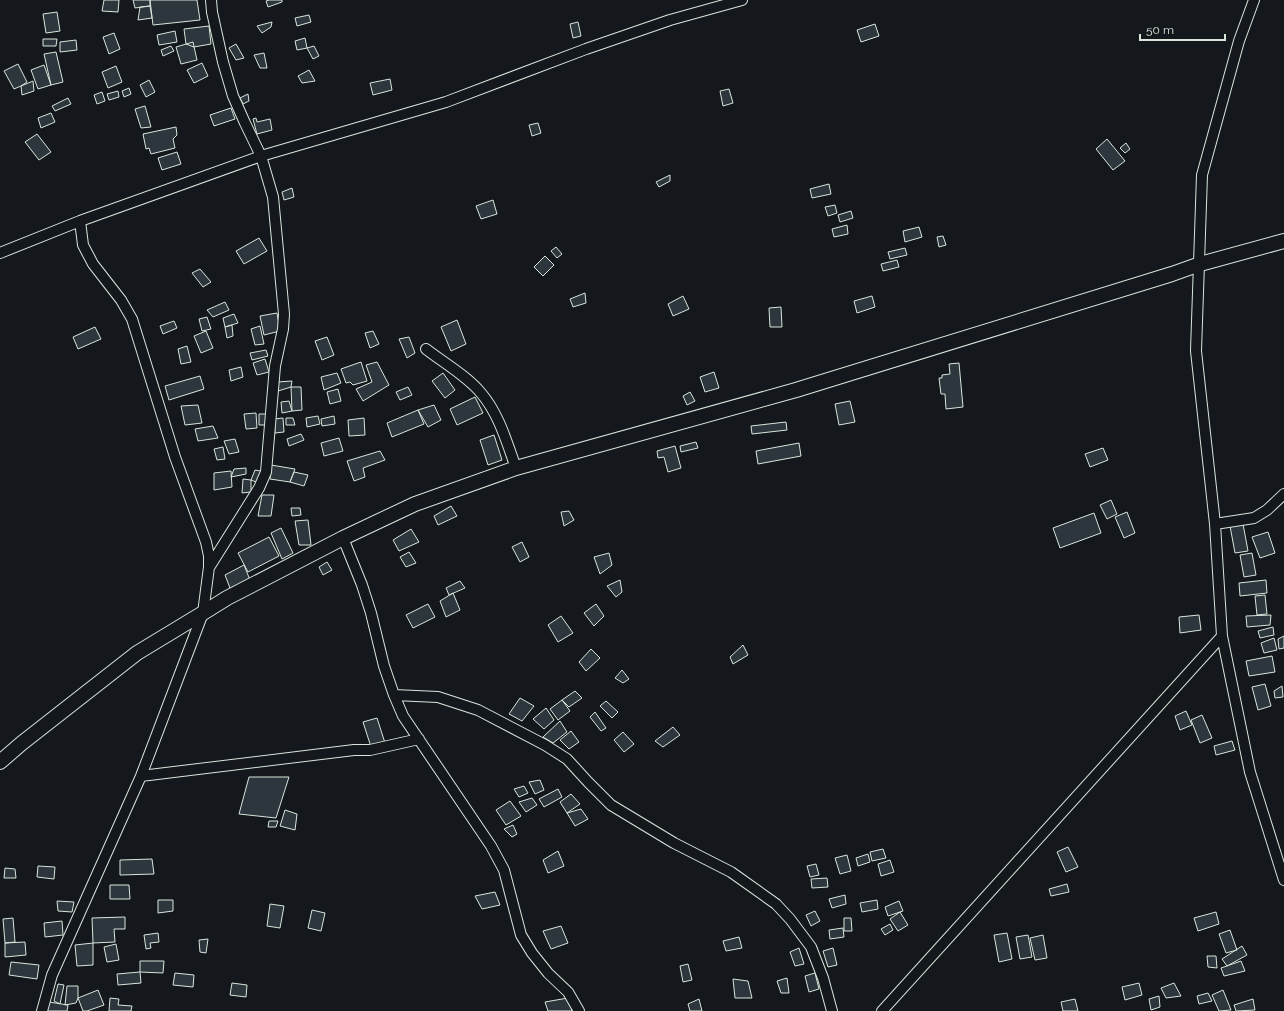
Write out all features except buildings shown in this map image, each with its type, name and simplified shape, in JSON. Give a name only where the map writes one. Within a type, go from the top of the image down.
[{"type":"street","points":[[209,567],[259,488],[266,472],[268,463],[275,366],[283,329],[284,314],[273,197],[262,156],[245,123],[234,96],[212,12],[211,0]]},
{"type":"street","points":[[0,253],[80,221],[262,156],[446,102],[586,49],[670,20],[742,0]]},
{"type":"street","points":[[1254,0],[1239,41],[1202,175],[1196,351],[1215,524],[1222,636],[1250,772],[1284,880]]},
{"type":"street","points":[[42,1011],[52,975],[141,776],[203,613],[210,556],[175,457],[132,319],[121,300],[93,264],[83,245],[80,221]]},
{"type":"street","points":[[0,762],[137,653],[227,598],[343,538],[415,504],[516,468],[796,390],[1172,274],[1200,264],[1284,241]]},
{"type":"street","points":[[426,349],[471,383],[481,393],[496,416],[516,468]]},
{"type":"street","points":[[1215,524],[1254,518],[1267,510],[1284,494]]},
{"type":"street","points":[[343,538],[362,585],[371,613],[384,666],[403,716],[491,846],[504,870],[521,935],[532,954],[548,973],[568,992],[579,1011]]},
{"type":"street","points":[[882,1011],[1222,636]]},
{"type":"street","points":[[394,695],[438,698],[478,710],[545,745],[567,759],[611,804],[674,843],[731,872],[776,904],[790,919],[811,947],[832,1011]]},
{"type":"street","points":[[141,776],[354,750],[370,750],[418,739]]}]
